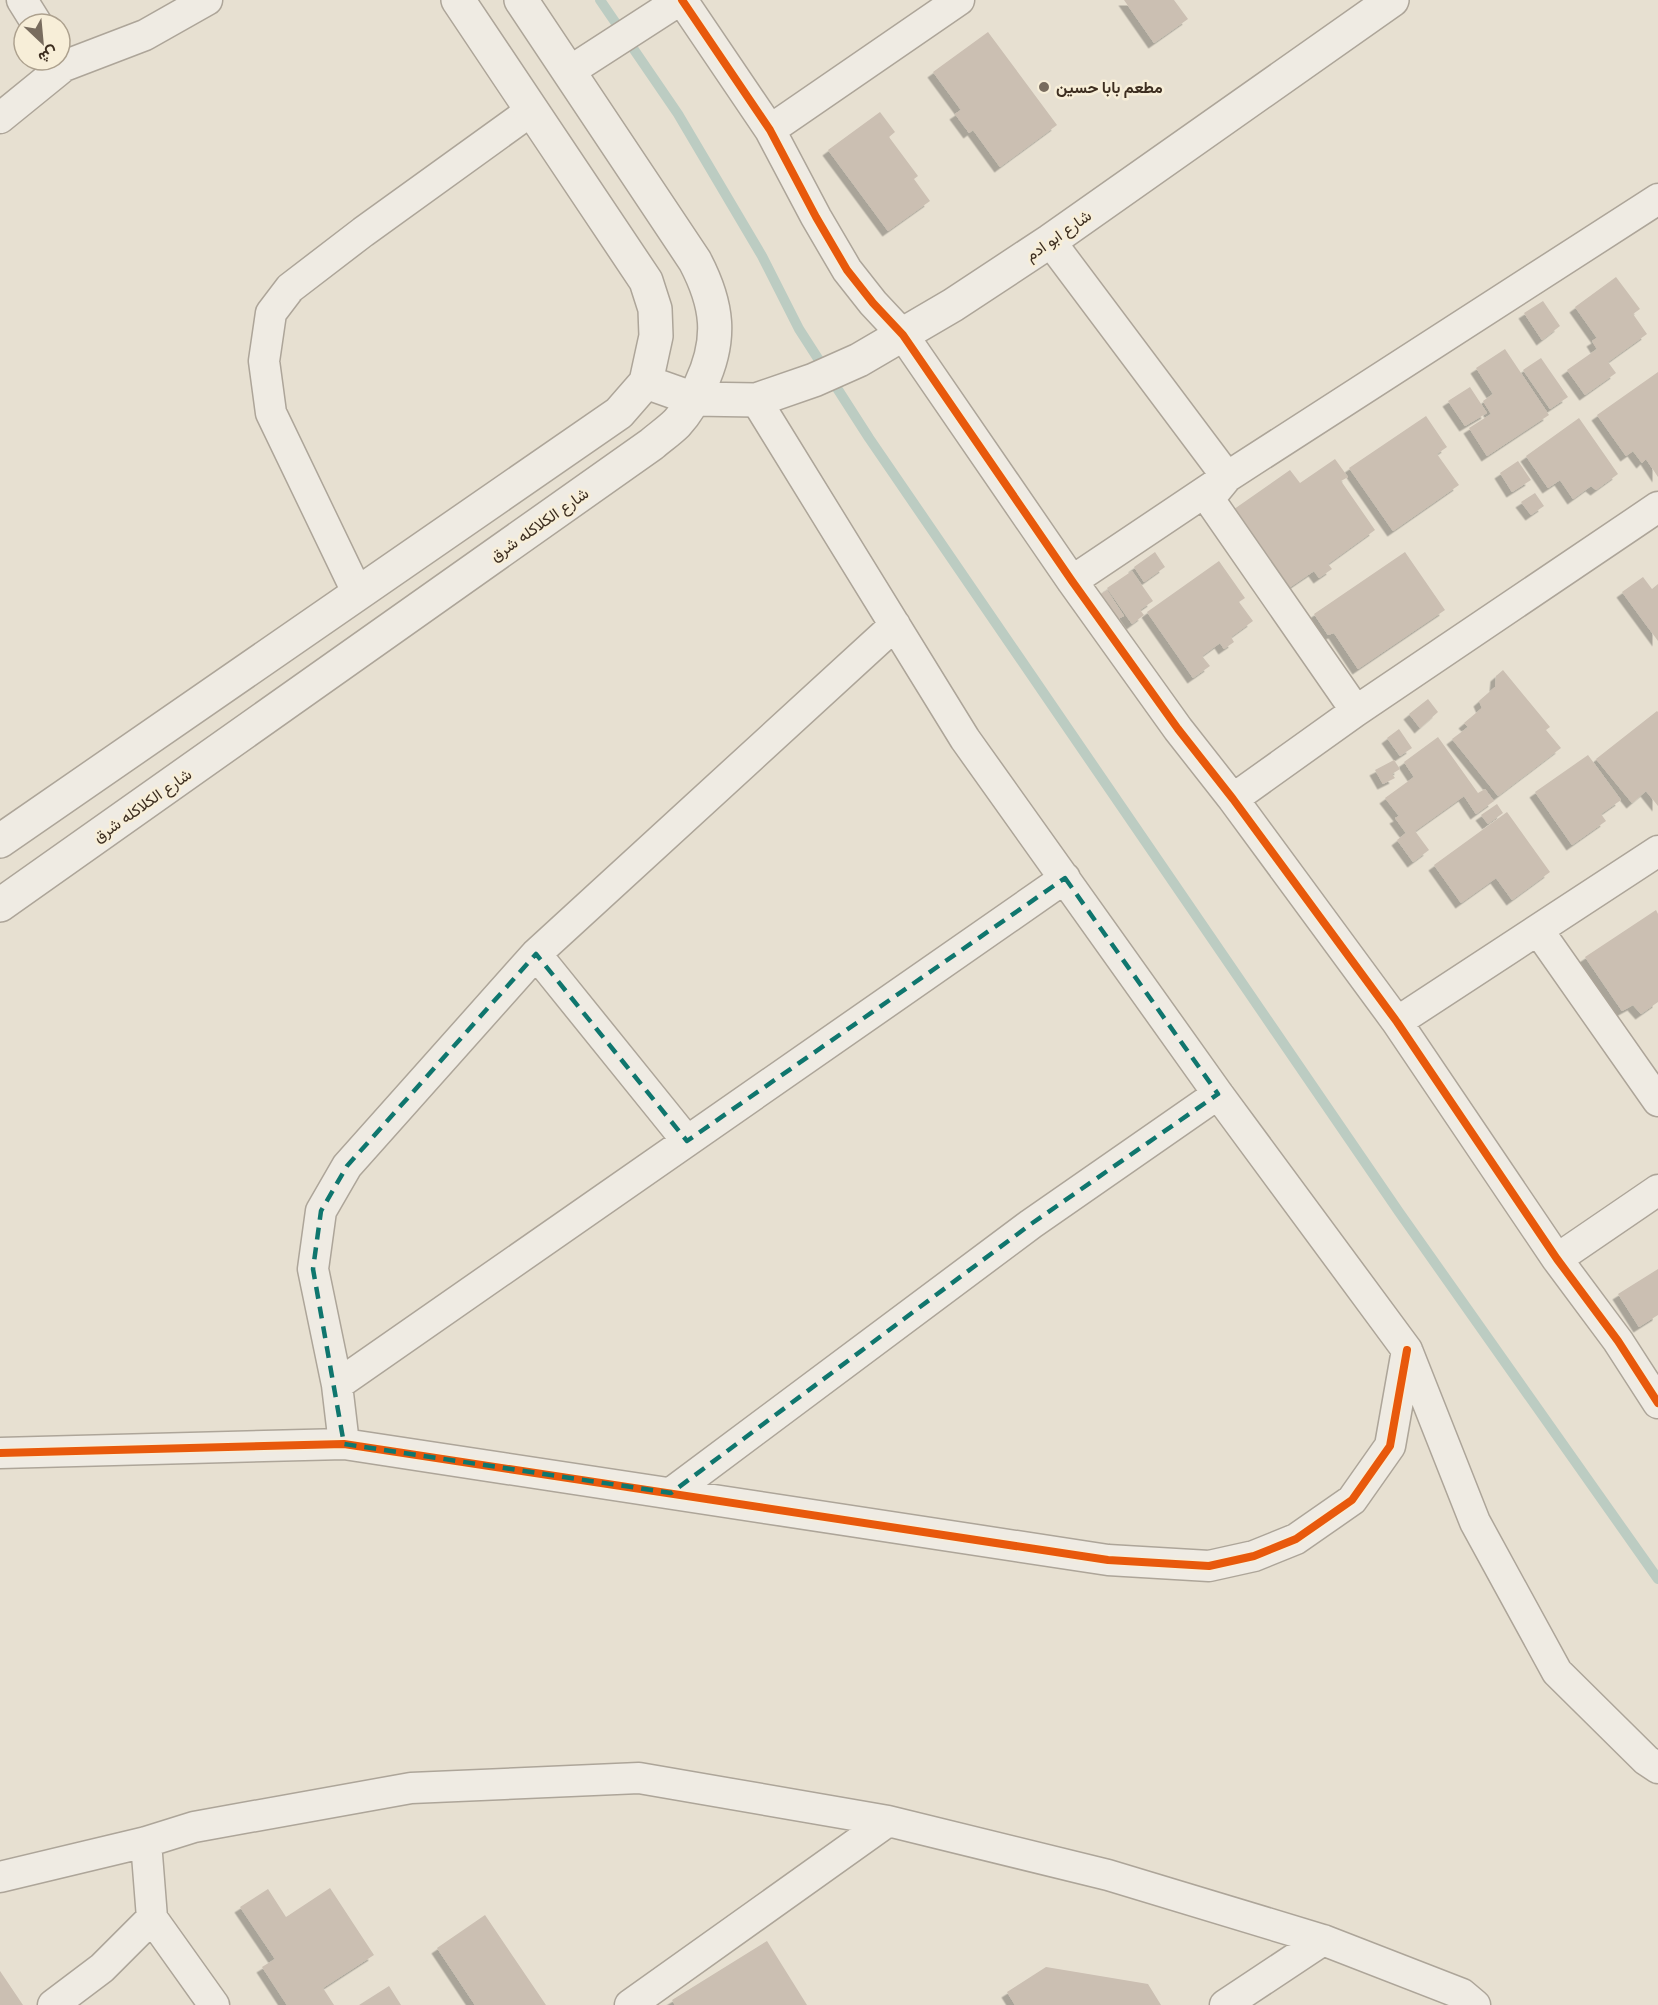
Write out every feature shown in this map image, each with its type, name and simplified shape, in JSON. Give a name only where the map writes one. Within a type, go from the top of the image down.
[{"type":"street","points":[[72,60],[145,35],[207,0]]},
{"type":"street","points":[[0,841],[619,413],[646,382],[656,336],[655,309],[646,281],[458,0]]},
{"type":"street","name":"شارع الكلاكله شرق","points":[[0,905],[652,444],[677,423],[694,399],[710,364],[716,338],[714,317],[704,279],[695,261],[521,0]]},
{"type":"street","points":[[570,71],[681,0],[771,130],[816,217],[847,270],[873,303],[903,335],[1072,581],[1178,729],[1233,799],[1397,1022],[1557,1259],[1618,1341],[1658,1402]]},
{"type":"street","points":[[771,130],[959,0]]},
{"type":"street","name":"شارع ابو ادم","points":[[646,382],[694,399],[756,400],[849,365],[953,305],[1050,241],[1392,0]]},
{"type":"street","points":[[0,118],[52,72]]},
{"type":"street","points":[[358,594],[271,413],[264,361],[271,312],[290,288],[363,232],[532,110]]},
{"type":"street","points":[[1072,581],[1227,477],[1658,199]]},
{"type":"street","points":[[1050,241],[1227,477]]},
{"type":"street","points":[[756,400],[965,739],[1218,1094],[1407,1350],[1475,1522],[1557,1672],[1646,1760],[1658,1768]]},
{"type":"street","points":[[1227,477],[1209,499],[1356,711]]},
{"type":"street","points":[[1233,799],[1356,711],[1658,507]]},
{"type":"street","points":[[344,1444],[336,1384],[313,1269],[321,1211],[347,1166],[536,954],[895,625]]},
{"type":"street","points":[[1397,1022],[1658,851]]},
{"type":"street","points":[[336,1384],[1065,878]]},
{"type":"street","points":[[1538,930],[1658,1101]]},
{"type":"street","points":[[536,954],[687,1141]]},
{"type":"street","points":[[671,1493],[1031,1224],[1218,1094]]},
{"type":"street","points":[[1557,1259],[1658,1190]]},
{"type":"street","points":[[0,1454],[344,1444],[1108,1560],[1209,1566],[1254,1556],[1296,1539],[1352,1500],[1390,1446],[1407,1350]]},
{"type":"street","points":[[0,1877],[146,1842],[194,1827],[411,1788],[639,1778],[888,1821],[1108,1875],[1323,1941],[1461,1994],[1475,2005]]},
{"type":"street","points":[[630,2005],[888,1821]]},
{"type":"street","points":[[146,1842],[152,1918],[214,2005]]},
{"type":"street","points":[[53,2005],[102,1968],[152,1918]]},
{"type":"street","points":[[1225,2005],[1323,1941]]},
{"type":"highlighted area","points":[[1065,878],[1218,1094],[1031,1224],[671,1493],[344,1444],[313,1269],[321,1211],[347,1166],[536,954],[687,1141]]},
{"type":"building","points":[[1124,0],[1174,0],[1188,19],[1154,43]]},
{"type":"building","points":[[988,32],[1057,125],[1000,167],[973,130],[969,133],[955,114],[961,110],[933,72]]},
{"type":"building","points":[[880,112],[895,132],[889,137],[918,176],[914,179],[930,201],[888,231],[828,150]]},
{"type":"building","points":[[1616,277],[1640,309],[1633,314],[1647,334],[1608,362],[1616,373],[1585,395],[1567,370],[1597,349],[1592,341],[1597,338],[1575,307]]},
{"type":"building","points":[[1543,301],[1560,326],[1542,340],[1524,313]]},
{"type":"building","points":[[1505,349],[1549,415],[1487,456],[1469,428],[1491,414],[1483,401],[1493,394],[1476,368]]},
{"type":"building","points":[[1541,358],[1568,397],[1550,409],[1523,370]]},
{"type":"building","points":[[1658,372],[1658,477],[1646,459],[1642,463],[1633,451],[1626,456],[1597,415]]},
{"type":"building","points":[[1470,387],[1487,413],[1465,426],[1448,401]]},
{"type":"building","points":[[1426,416],[1447,447],[1437,454],[1459,485],[1393,531],[1349,468]]},
{"type":"building","points":[[1579,418],[1618,474],[1596,490],[1591,486],[1573,499],[1560,480],[1548,488],[1526,456]]},
{"type":"building","points":[[1335,459],[1348,477],[1341,481],[1375,530],[1328,564],[1332,569],[1319,578],[1314,571],[1286,590],[1230,512],[1290,470],[1300,483]]},
{"type":"building","points":[[1518,461],[1531,480],[1512,492],[1500,473]]},
{"type":"building","points":[[1535,493],[1544,506],[1531,515],[1521,502]]},
{"type":"building","points":[[1155,552],[1165,567],[1144,582],[1134,567]]},
{"type":"building","points":[[1405,552],[1445,610],[1358,669],[1334,633],[1328,635],[1314,614]]},
{"type":"building","points":[[1219,561],[1245,598],[1239,602],[1253,621],[1231,637],[1234,642],[1224,649],[1220,643],[1202,656],[1210,666],[1193,678],[1147,612]]},
{"type":"building","points":[[1132,571],[1153,601],[1140,610],[1144,615],[1132,624],[1107,588]]},
{"type":"building","points":[[1643,577],[1652,589],[1658,584],[1658,641],[1622,592]]},
{"type":"building","points":[[1107,590],[1124,616],[1112,622],[1096,597]]},
{"type":"building","points":[[1503,670],[1550,727],[1546,730],[1561,748],[1498,796],[1452,739],[1468,727],[1464,723],[1482,708],[1479,701],[1495,687],[1496,676]]},
{"type":"building","points":[[1428,699],[1438,712],[1420,728],[1409,714]]},
{"type":"building","points":[[1657,711],[1658,806],[1646,791],[1632,803],[1596,759]]},
{"type":"building","points":[[1399,729],[1412,748],[1400,756],[1387,738]]},
{"type":"building","points":[[1438,737],[1478,793],[1485,789],[1494,801],[1476,814],[1464,796],[1415,831],[1429,850],[1413,862],[1397,840],[1406,833],[1395,818],[1399,816],[1385,798],[1414,777],[1404,762]]},
{"type":"building","points":[[1588,755],[1621,800],[1601,814],[1606,821],[1572,845],[1535,792]]},
{"type":"building","points":[[1394,760],[1400,769],[1392,774],[1395,778],[1383,784],[1375,770]]},
{"type":"building","points":[[1497,804],[1503,813],[1488,824],[1481,815]]},
{"type":"building","points":[[1507,812],[1550,872],[1512,900],[1496,878],[1461,903],[1434,865]]},
{"type":"building","points":[[1656,910],[1658,914],[1658,1002],[1641,1014],[1633,1005],[1622,1011],[1585,957]]},
{"type":"building","points":[[1658,1269],[1658,1315],[1639,1327],[1618,1294]]},
{"type":"building","points":[[330,1888],[374,1955],[323,1988],[334,2005],[287,2005],[262,1967],[275,1959],[240,1907],[268,1889],[286,1917]]},
{"type":"building","points":[[485,1915],[546,2005],[475,2005],[437,1948]]},
{"type":"building","points":[[767,1941],[807,2005],[675,2005],[672,2000]]},
{"type":"building","points":[[1046,1967],[1148,1984],[1161,2005],[1015,2005],[1007,1992]]},
{"type":"building","points":[[0,1971],[23,2005],[0,2005]]},
{"type":"building","points":[[389,1986],[401,2005],[359,2005]]},
{"type":"waterway","points":[[600,0],[678,114],[762,256],[799,329],[869,438],[1399,1212],[1658,1579]]},
{"type":"cycle path","points":[[682,0],[770,130],[847,270],[873,303],[903,335],[1072,581],[1178,729],[1233,799],[1397,1022],[1557,1259],[1618,1341],[1658,1403]]},
{"type":"cycle path","points":[[0,1453],[344,1444],[1108,1560],[1209,1566],[1254,1556],[1296,1539],[1352,1500],[1390,1446],[1407,1350]]},
{"type":"place","name":"مطعم بابا حسين","points":[[1044,87]]}]
